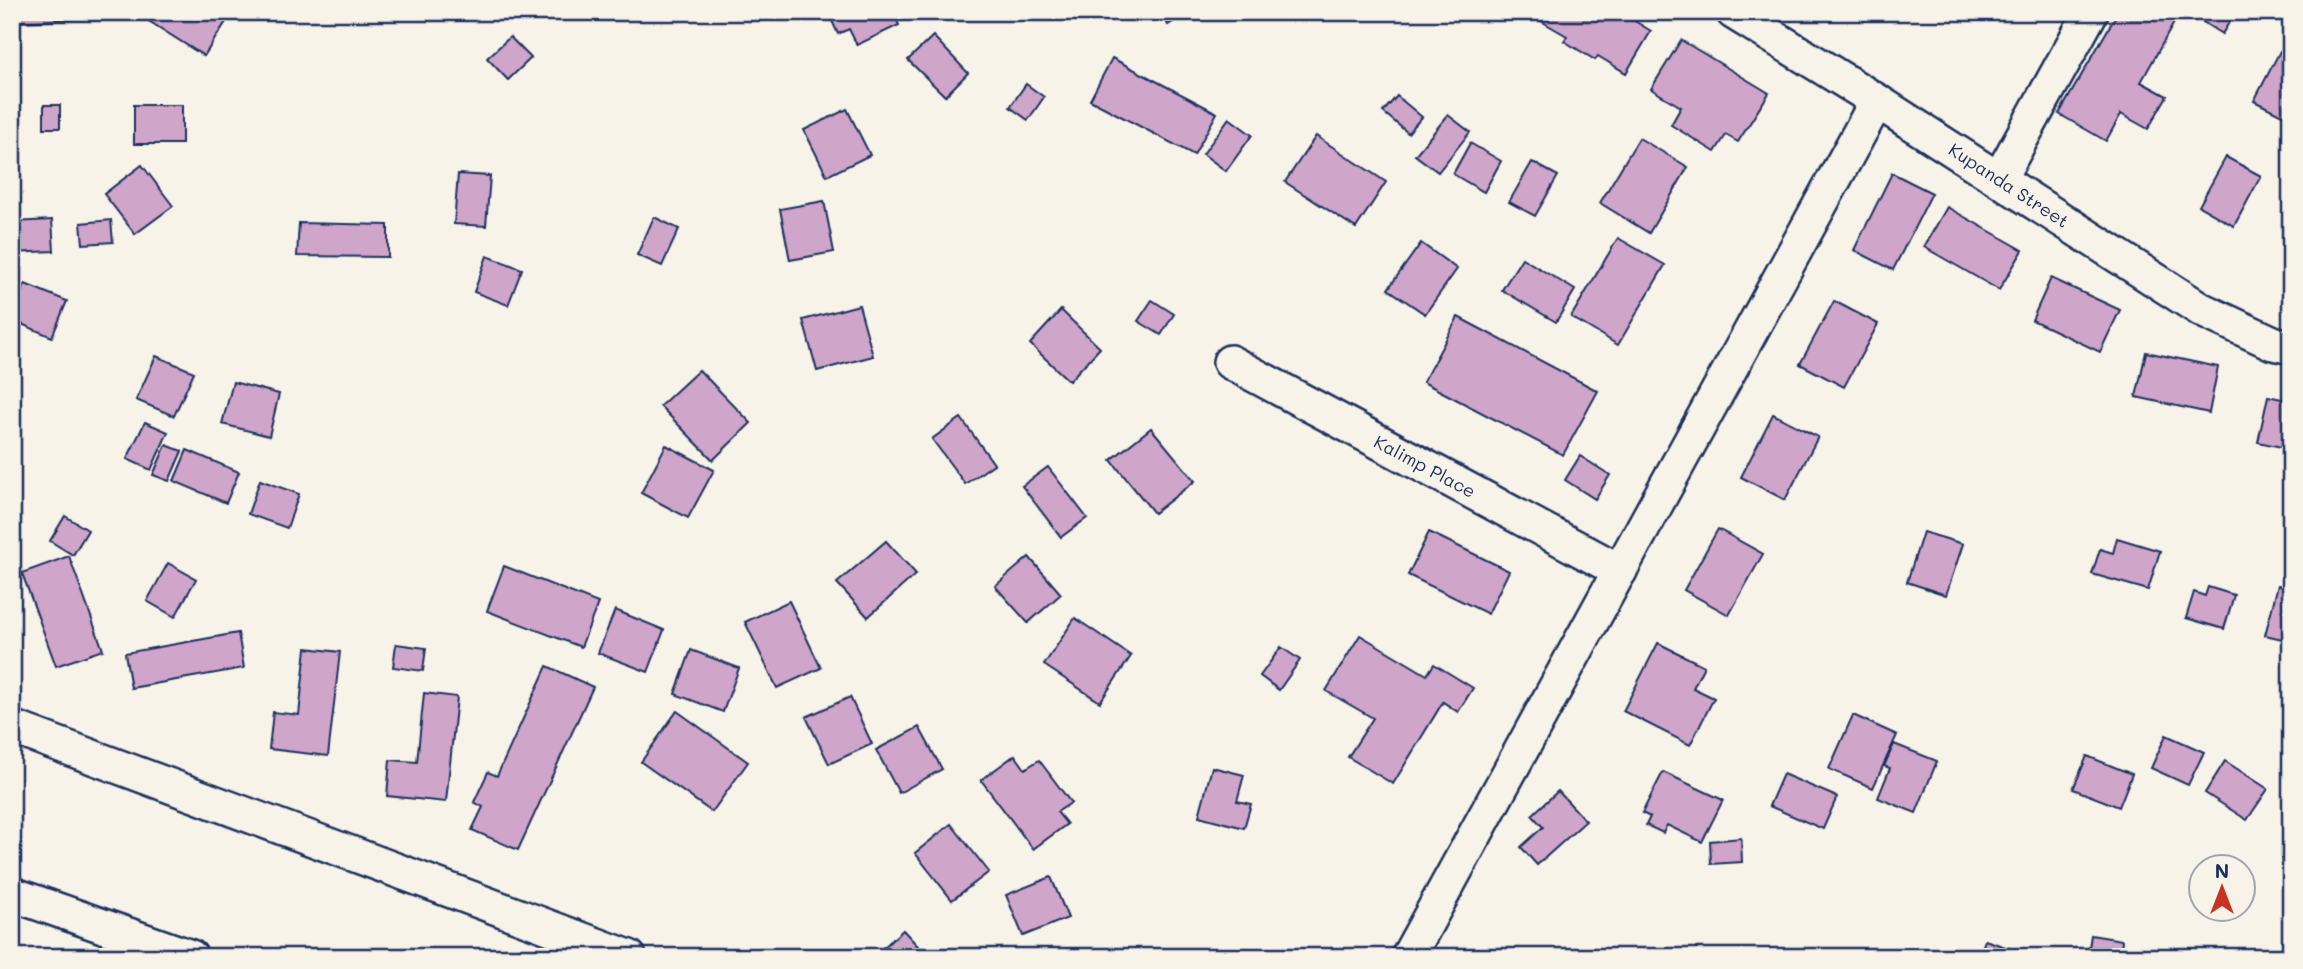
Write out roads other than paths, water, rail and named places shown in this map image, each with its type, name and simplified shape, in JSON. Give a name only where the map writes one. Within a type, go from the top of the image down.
[{"type":"street","name":"Kupanda Street","points":[[1732,12],[1877,101],[2202,310],[2273,343],[2291,347]]},
{"type":"street","points":[[1999,179],[2091,12]]},
{"type":"street","points":[[1408,957],[1877,101]]},
{"type":"street","name":"Kalimp Place","points":[[1230,362],[1620,571]]},
{"type":"street","points":[[12,727],[629,957]]},
{"type":"street","points":[[12,894],[191,957]]}]
